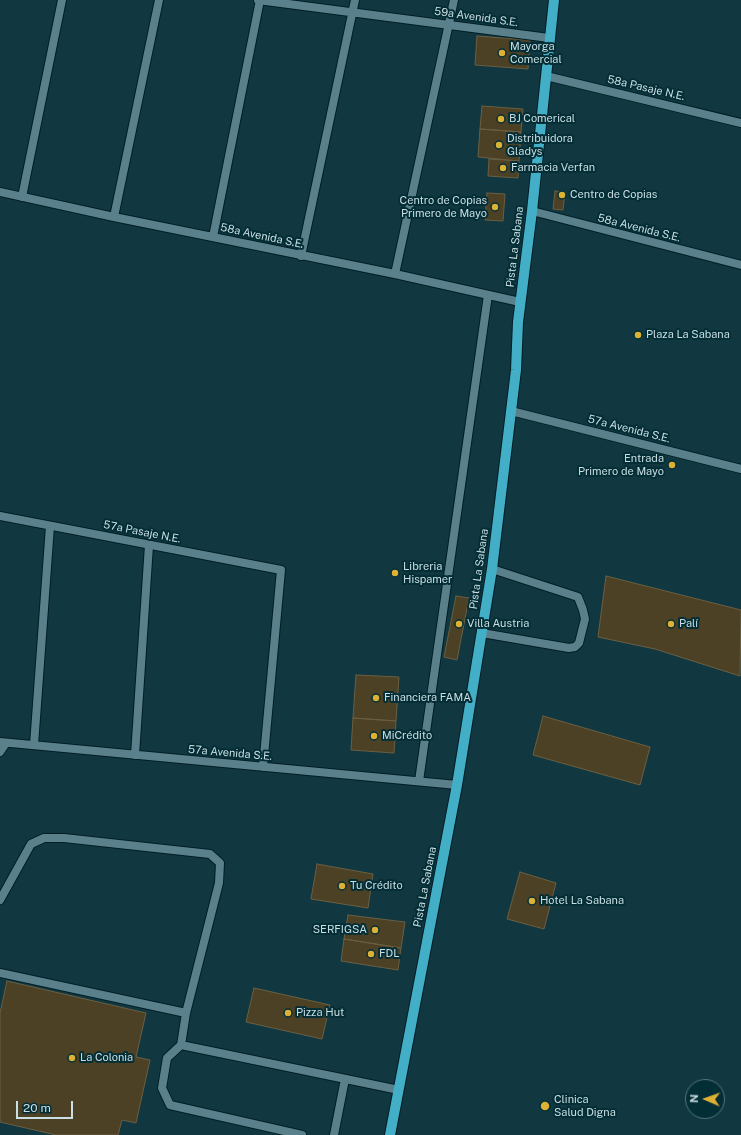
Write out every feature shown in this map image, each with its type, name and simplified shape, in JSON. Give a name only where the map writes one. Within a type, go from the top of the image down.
[{"type":"main road","name":"Pista La Sabana","points":[[390,1135],[457,785],[492,569],[516,370],[520,302],[532,211],[554,0]]},
{"type":"street","points":[[22,197],[62,0]]},
{"type":"street","points":[[114,217],[159,0]]},
{"type":"street","points":[[213,237],[259,0]]},
{"type":"street","name":"59a Avenida S.E.","points":[[259,0],[549,38]]},
{"type":"street","points":[[301,256],[354,0]]},
{"type":"street","points":[[396,274],[454,0]]},
{"type":"street","name":"58a Pasaje N.E.","points":[[546,76],[741,123]]},
{"type":"street","name":"58a Avenida S.E.","points":[[0,192],[301,256],[396,274],[520,302]]},
{"type":"street","name":"58a Avenida S.E.","points":[[532,211],[741,265]]},
{"type":"street","points":[[419,781],[488,295]]},
{"type":"street","name":"57a Avenida S.E.","points":[[511,411],[741,469]]},
{"type":"street","name":"57a Pasaje N.E.","points":[[0,516],[281,570],[263,767]]},
{"type":"street","points":[[34,745],[50,526]]},
{"type":"street","points":[[135,755],[149,545]]},
{"type":"street","points":[[482,633],[570,648],[575,647],[579,643],[585,620],[578,597],[492,569]]},
{"type":"street","points":[[0,752],[3,742]]},
{"type":"street","name":"57a Avenida S.E.","points":[[3,742],[457,785]]},
{"type":"street","points":[[0,900],[31,844],[44,838],[64,838],[210,854],[220,863],[220,883],[186,1013],[181,1045],[167,1058],[162,1088],[170,1105],[302,1135]]},
{"type":"street","points":[[0,973],[186,1013]]},
{"type":"street","points":[[181,1045],[399,1090]]},
{"type":"street","points":[[334,1135],[344,1079]]},
{"type":"building","name":"Mayorga Comercial","points":[[477,36],[530,40],[528,69],[475,65]]},
{"type":"building","name":"BJ Comerical","points":[[482,106],[523,109],[521,132],[480,129]]},
{"type":"building","name":"Distribuidora Gladys","points":[[480,129],[521,132],[519,161],[478,157]]},
{"type":"building","name":"Farmacia Verfan","points":[[489,159],[519,161],[518,178],[488,176]]},
{"type":"building","points":[[555,191],[565,192],[563,210],[553,209]]},
{"type":"building","name":"Centro de Copias Primero de Mayo","points":[[487,193],[505,194],[503,221],[485,220]]},
{"type":"building","name":"Palí","points":[[606,576],[741,610],[740,676],[655,649],[598,637]]},
{"type":"building","points":[[456,596],[469,598],[457,660],[444,657]]},
{"type":"building","name":"Financiera FAMA","points":[[356,675],[399,677],[396,721],[353,718]]},
{"type":"building","points":[[543,716],[650,747],[640,785],[533,755]]},
{"type":"building","name":"MiCrédito","points":[[353,718],[396,721],[394,753],[351,750]]},
{"type":"building","name":"Tu Crédito","points":[[317,864],[373,874],[368,908],[311,899]]},
{"type":"building","name":"Hotel La Sabana","points":[[520,872],[556,883],[544,929],[507,919]]},
{"type":"building","name":"SERFIGSA","points":[[348,915],[405,922],[401,948],[344,939]]},
{"type":"building","name":"FDL","points":[[344,939],[401,948],[398,970],[341,961]]},
{"type":"building","name":"La Colonia","points":[[7,981],[146,1013],[136,1057],[150,1060],[136,1123],[122,1120],[118,1135],[56,1135],[0,1122],[0,1013]]},
{"type":"building","name":"Pizza Hut","points":[[254,988],[330,1005],[322,1039],[246,1022]]},
{"type":"place","name":"Mayorga Comercial","points":[[502,53]]},
{"type":"place","name":"BJ Comerical","points":[[501,119]]},
{"type":"place","name":"Distribuidora Gladys","points":[[499,145]]},
{"type":"place","name":"Farmacia Verfan","points":[[503,168]]},
{"type":"place","name":"Centro de Copias","points":[[562,195]]},
{"type":"place","name":"Centro de Copias Primero de Mayo","points":[[495,207]]},
{"type":"place","name":"Plaza La Sabana","points":[[638,335]]},
{"type":"place","name":"Entrada Primero de Mayo","points":[[672,465]]},
{"type":"place","name":"Libreria Hispamer","points":[[395,573]]},
{"type":"place","name":"Villa Austria","points":[[459,624]]},
{"type":"place","name":"Palí","points":[[671,624]]},
{"type":"place","name":"Financiera FAMA","points":[[376,698]]},
{"type":"place","name":"MiCrédito","points":[[374,736]]},
{"type":"place","name":"Tu Crédito","points":[[342,886]]},
{"type":"place","name":"Hotel La Sabana","points":[[532,901]]},
{"type":"place","name":"SERFIGSA","points":[[375,930]]},
{"type":"place","name":"FDL","points":[[371,954]]},
{"type":"place","name":"Pizza Hut","points":[[288,1013]]},
{"type":"place","name":"La Colonia","points":[[72,1058]]},
{"type":"place","name":"Clinica Salud Digna","points":[[545,1106]]}]
